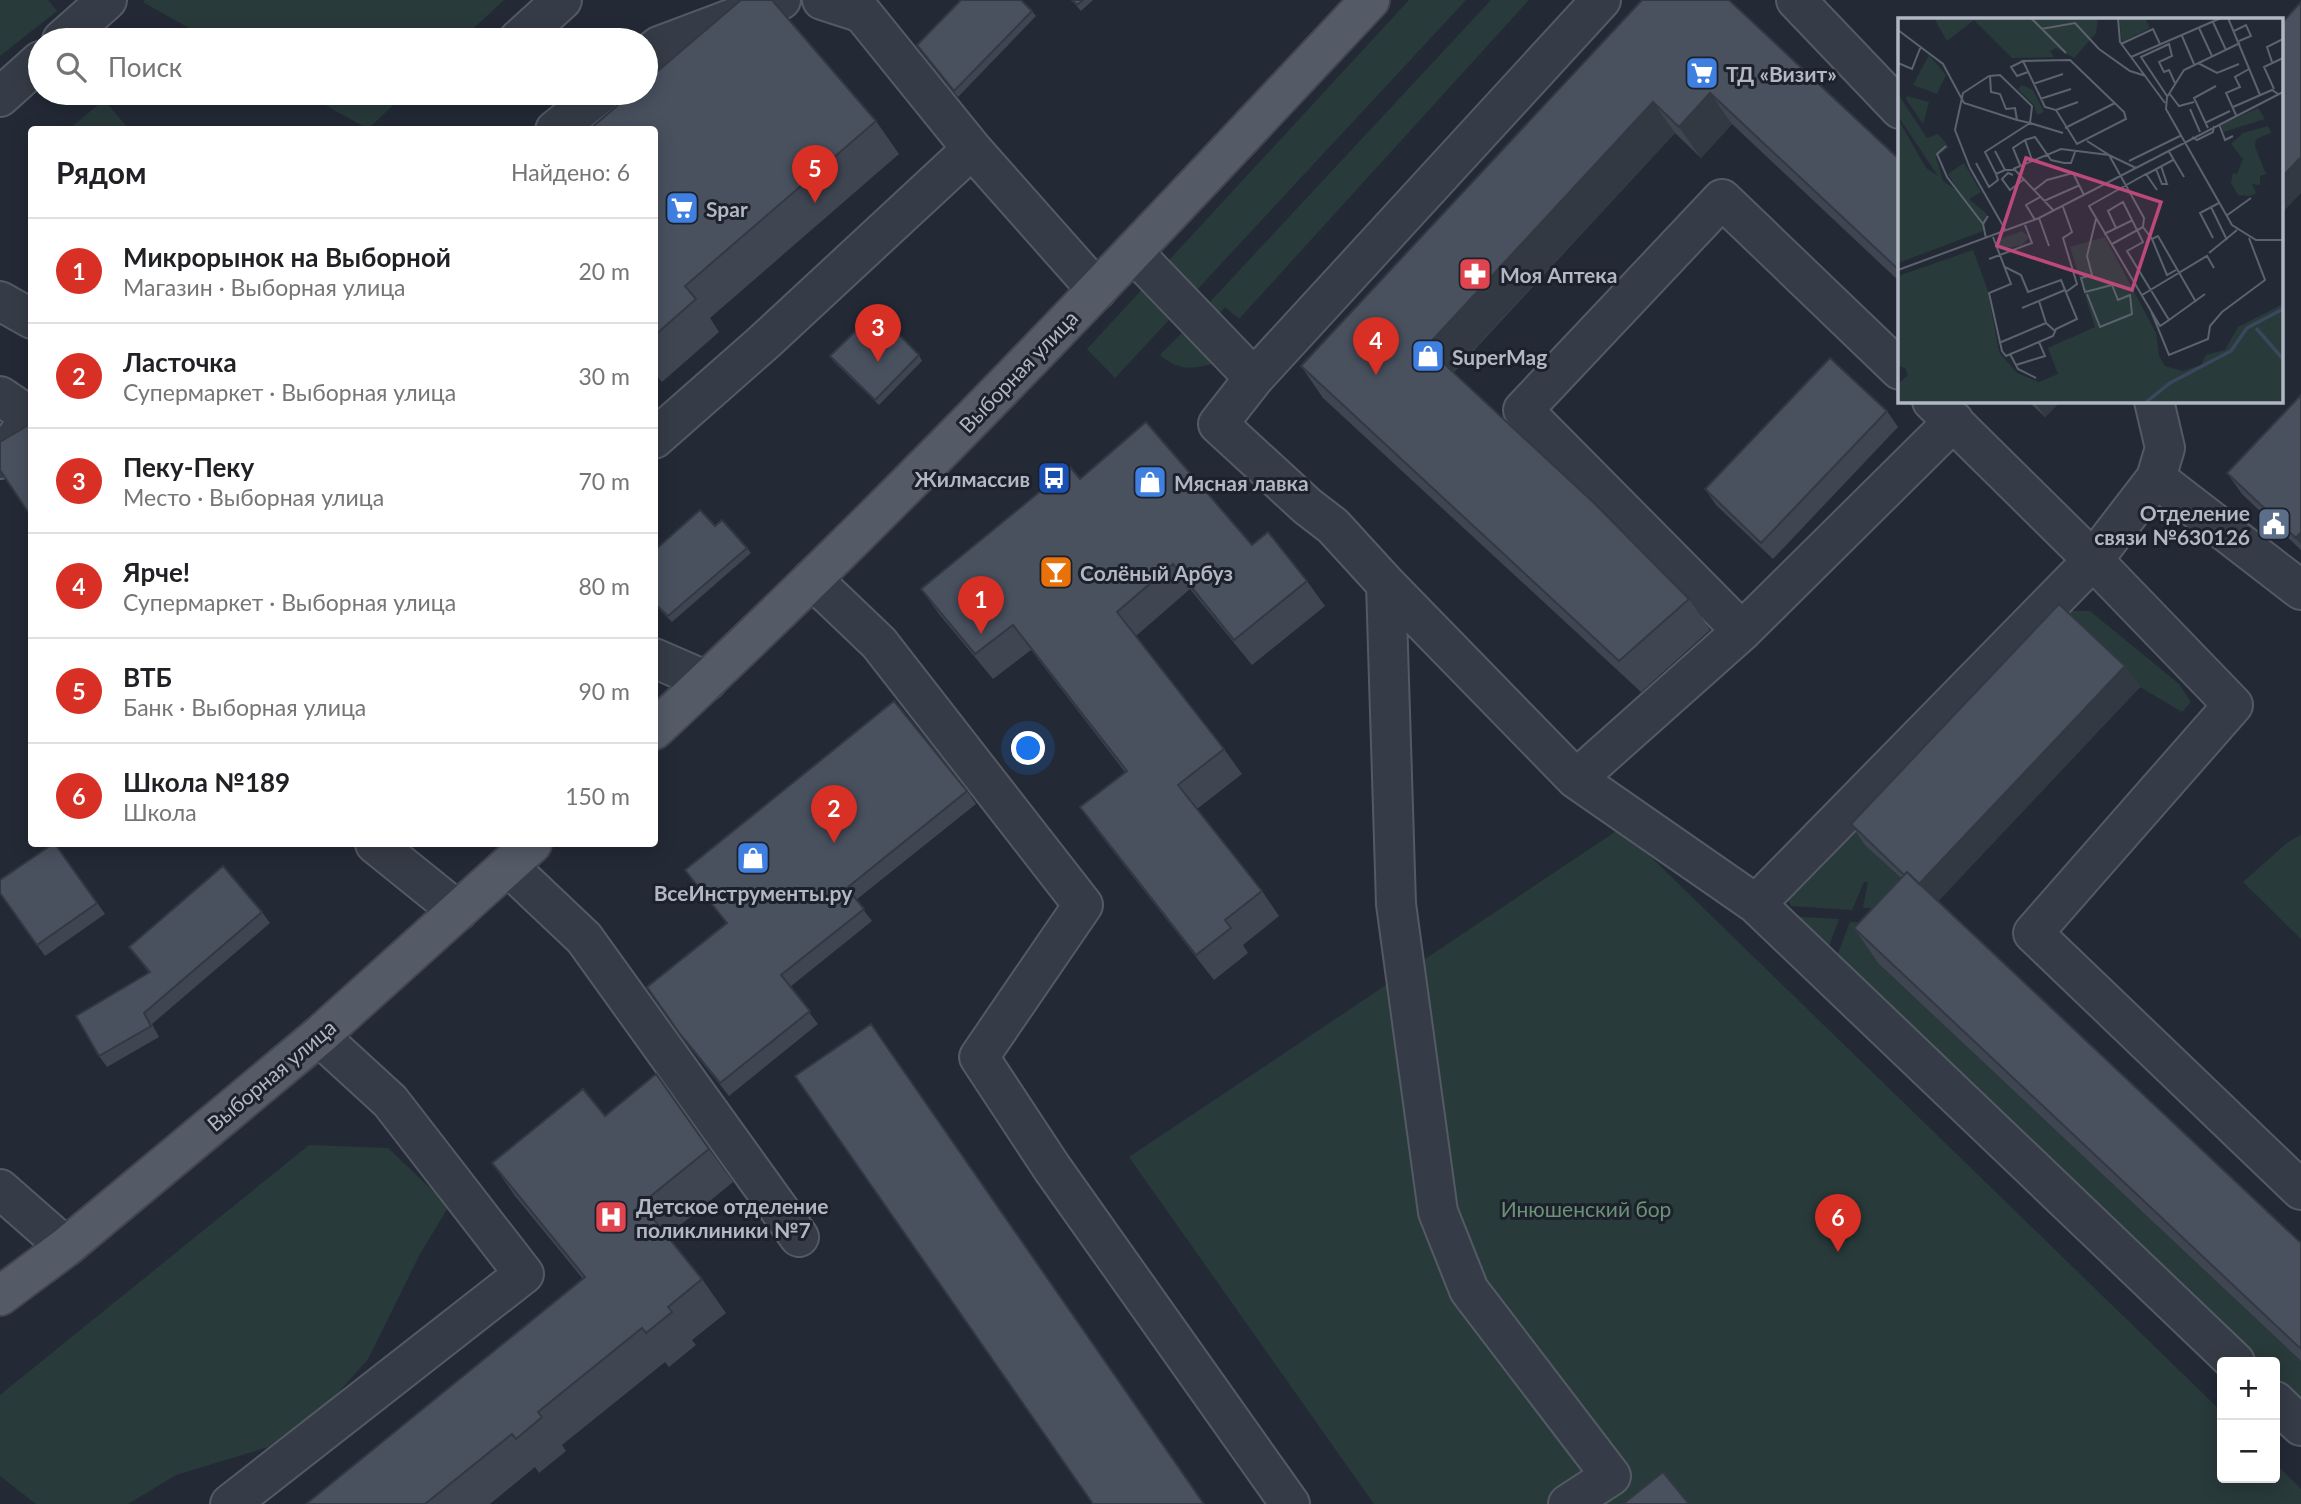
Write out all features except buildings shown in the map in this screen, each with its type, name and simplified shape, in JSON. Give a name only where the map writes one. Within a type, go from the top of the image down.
[{"type":"main road","name":"Выборная улица","points":[[658,726],[813,579],[1097,290],[1370,0]]},
{"type":"main road","name":"Выборная улица","points":[[0,1296],[66,1247],[319,1036],[520,855]]},
{"type":"street","points":[[531,28],[562,0]]},
{"type":"street","points":[[658,47],[781,0]]},
{"type":"street","points":[[822,0],[862,13],[972,149],[1097,290]]},
{"type":"street","points":[[1601,0],[1254,377],[1218,424],[1307,506],[1333,526],[1576,779],[1756,904],[2230,1357]]},
{"type":"street","points":[[1796,0],[1898,107]]},
{"type":"street","points":[[75,28],[104,1]]},
{"type":"street","points":[[0,97],[28,72]]},
{"type":"street","points":[[560,126],[586,105]]},
{"type":"street","points":[[658,435],[762,344],[972,149]]},
{"type":"street","points":[[1742,631],[1524,410],[1721,199],[1898,368]]},
{"type":"street","points":[[1133,252],[1254,377]]},
{"type":"street","points":[[0,301],[28,317]]},
{"type":"street","points":[[0,396],[28,414]]},
{"type":"street","points":[[1756,904],[2093,560],[2156,478],[2165,448],[2154,402]]},
{"type":"street","points":[[1576,779],[1742,631],[1943,411],[2093,560],[2233,705],[2034,933],[2301,1190]]},
{"type":"street","points":[[0,459],[28,420]]},
{"type":"street","points":[[2156,478],[2301,590]]},
{"type":"street","points":[[813,579],[879,643],[1083,905],[979,1057],[1052,1168],[1290,1504]]},
{"type":"street","points":[[1386,584],[1396,904],[1438,1212],[1469,1290],[1611,1476],[1568,1504]]},
{"type":"street","points":[[658,660],[707,681]]},
{"type":"street","points":[[379,847],[458,911]]},
{"type":"street","points":[[520,855],[584,938],[799,1237]]},
{"type":"street","points":[[230,1504],[524,1274],[390,1101],[319,1036]]},
{"type":"street","points":[[0,1189],[66,1247]]},
{"type":"street","points":[[2280,1406],[2301,1426]]},
{"type":"green space","points":[[0,0],[48,0],[57,11],[35,28],[28,28],[28,34],[0,56]]},
{"type":"green space","points":[[504,0],[474,28],[189,28],[143,2]]},
{"type":"green space","points":[[1409,0],[1466,0],[1115,378],[1087,349]]},
{"type":"green space","points":[[1491,0],[1529,0],[1239,319],[1225,307],[1220,313],[1208,304]]},
{"type":"green space","points":[[98,105],[108,105],[126,126],[73,126]]},
{"type":"green space","points":[[325,105],[393,105],[371,126],[363,126]]},
{"type":"green space","points":[[1192,323],[1218,362],[1188,368],[1174,364],[1160,355]]},
{"type":"green space","points":[[2064,611],[2090,611],[2179,684],[2191,702],[2182,712],[2140,687],[1866,845],[1932,908],[1879,964],[2301,1361],[2301,1415],[2280,1395],[2280,1357],[2240,1357],[1832,969],[1850,922],[1889,923],[1893,909],[1863,908],[1868,882],[1864,882],[1852,910],[1791,906],[1785,892]]},
{"type":"green space","name":"Инюшенский бор","points":[[1621,828],[2217,1407],[2217,1483],[2280,1483],[2280,1468],[2301,1489],[2301,1504],[1374,1504],[1129,1157]]},
{"type":"green space","points":[[2301,835],[2301,939],[2243,882],[2288,842]]},
{"type":"green space","points":[[1782,916],[1839,919],[1823,963]]},
{"type":"green space","points":[[309,1145],[388,1148],[449,1206],[420,1254],[368,1359],[323,1410],[268,1447],[176,1475],[128,1504],[36,1504],[0,1476],[0,1395]]},
{"type":"place","name":"ТД «Визит»","points":[[1702,73]]},
{"type":"place","name":"ВТБ","points":[[815,203]]},
{"type":"place","name":"Spar","points":[[682,208]]},
{"type":"place","name":"Моя Аптека","points":[[1475,274]]},
{"type":"place","name":"SuperMag","points":[[1428,356]]},
{"type":"place","name":"Пеку-Пеку","points":[[878,362]]},
{"type":"place","name":"Ярче!","points":[[1376,375]]},
{"type":"place","name":"Жилмассив","points":[[1054,478]]},
{"type":"place","name":"Мясная лавка","points":[[1150,482]]},
{"type":"place","name":"Отделение связи №630126","points":[[2274,524]]},
{"type":"place","name":"Солёный Арбуз","points":[[1056,572]]},
{"type":"place","name":"Микрорынок на Выборной","points":[[981,634]]},
{"type":"place","name":"Ласточка","points":[[834,843]]},
{"type":"place","name":"ВсеИнструменты.ру","points":[[753,858]]},
{"type":"place","name":"Детское отделение поликлиники №7","points":[[611,1217]]},
{"type":"place","name":"Школа №189","points":[[1838,1252]]}]
